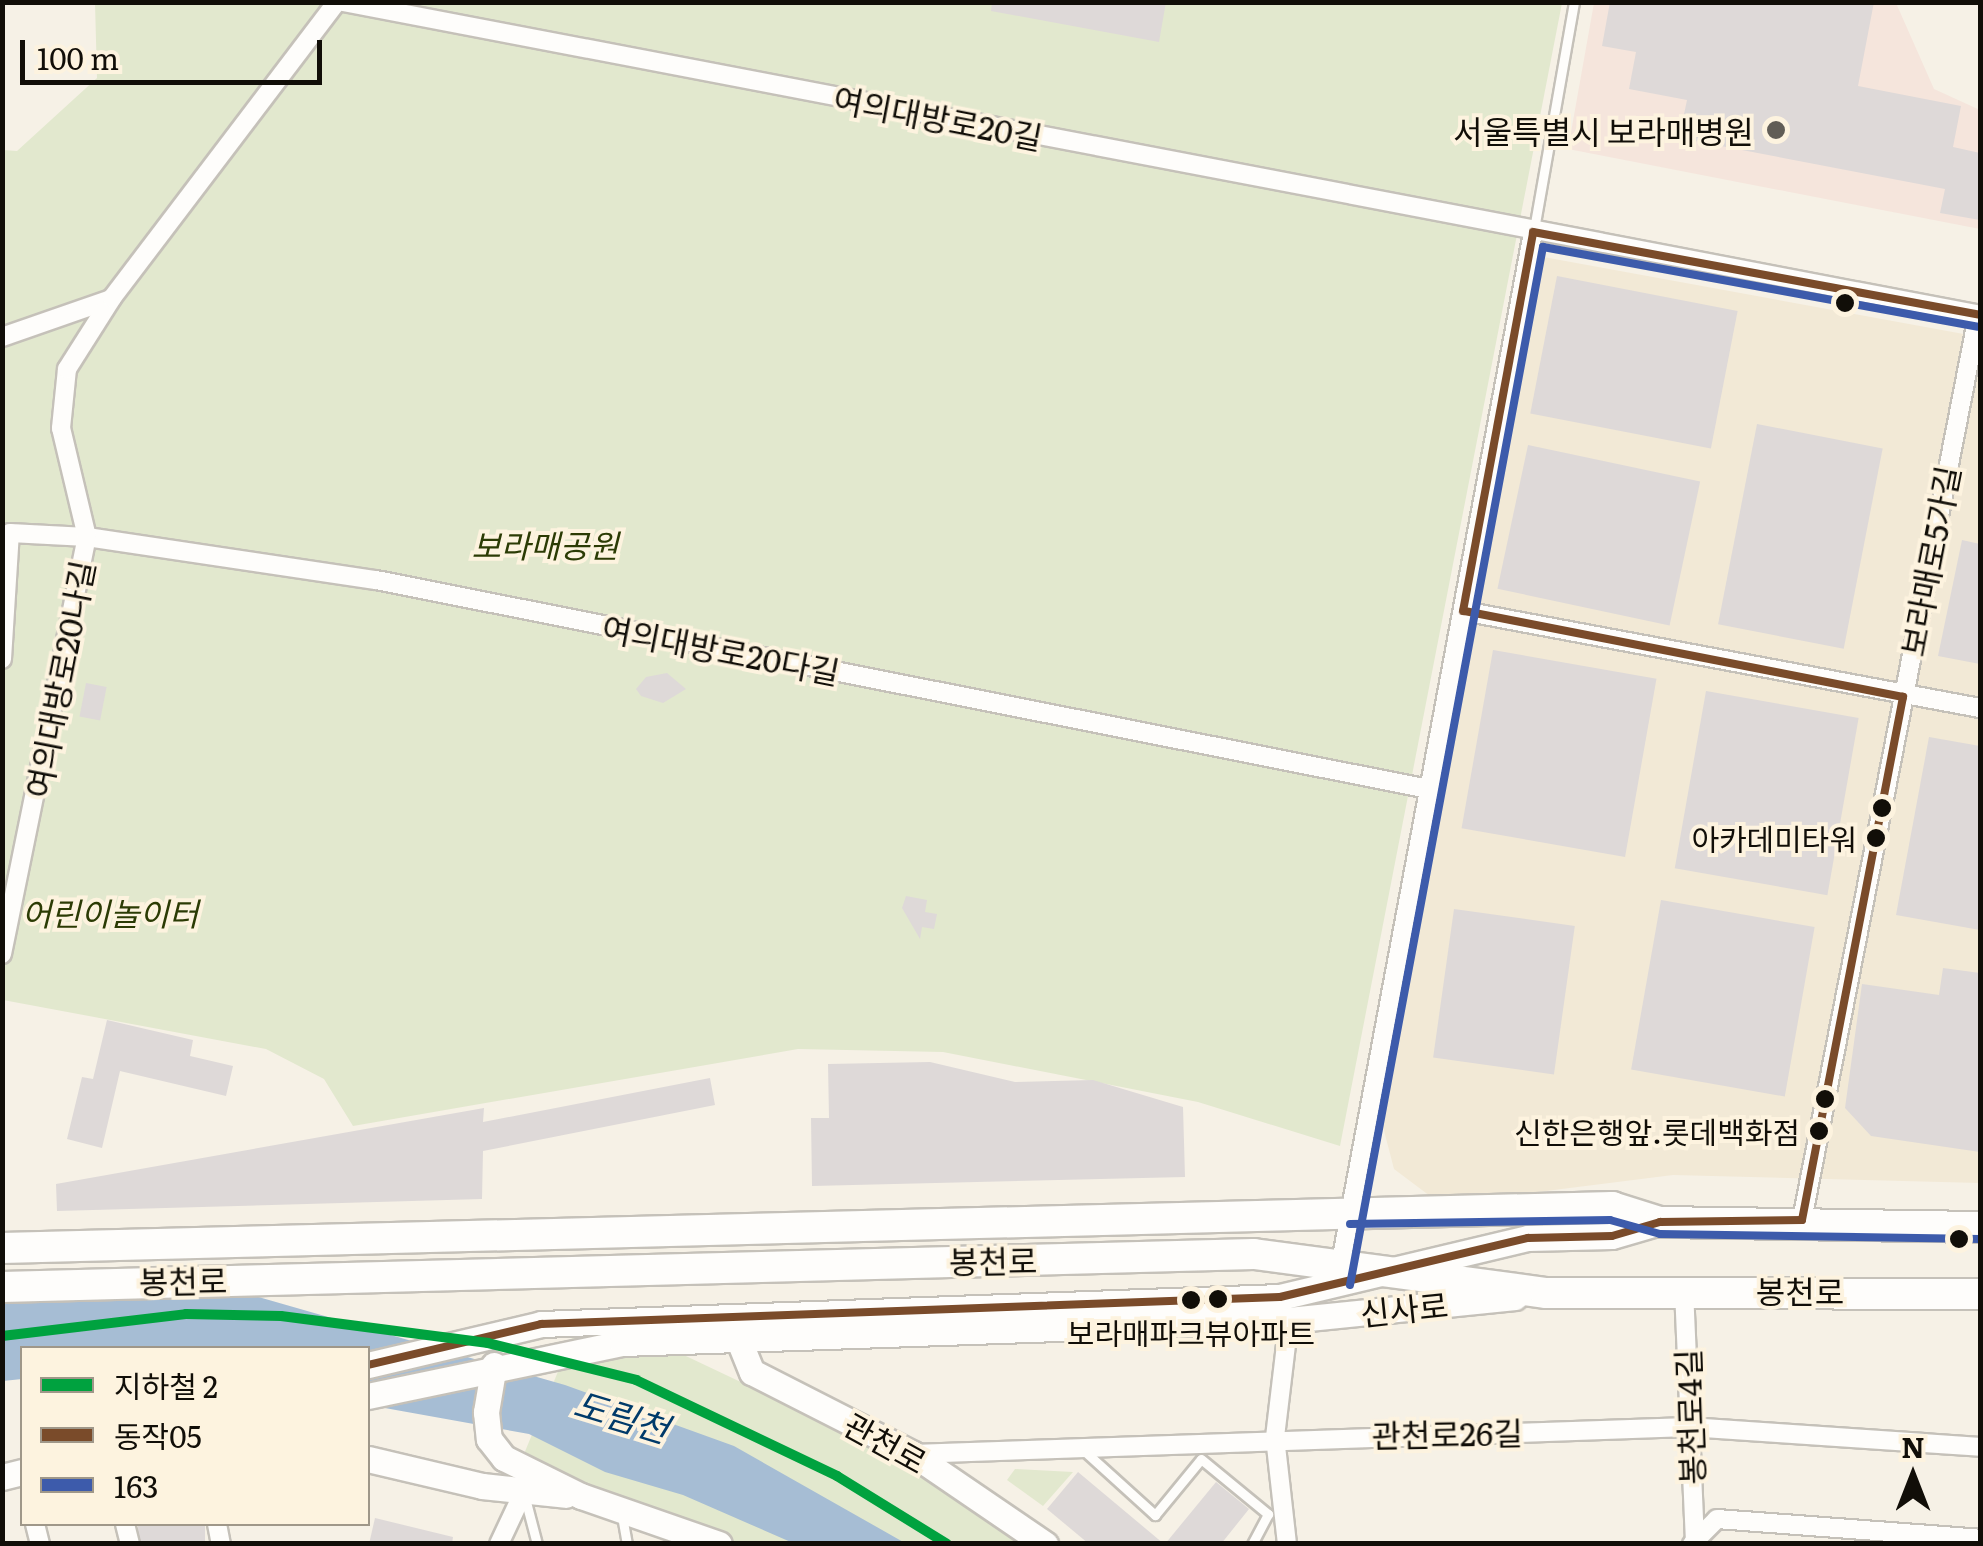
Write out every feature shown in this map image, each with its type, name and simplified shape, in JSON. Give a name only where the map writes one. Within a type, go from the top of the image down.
[{"type":"main road","name":"봉천로","points":[[2,1248],[1612,1207],[1660,1222],[1802,1220],[1980,1227]]},
{"type":"main road","name":"신사로","points":[[1375,1274],[1528,1238],[1612,1236],[1660,1222]]},
{"type":"main road","points":[[1943,1224],[1980,1237]]},
{"type":"main road","name":"봉천로","points":[[2,1288],[46,1283],[1254,1254],[1339,1275],[1375,1274],[1546,1293],[1684,1290],[1980,1294]]},
{"type":"main road","name":"신사로","points":[[370,1365],[541,1324],[682,1326],[1280,1296],[1339,1275]]},
{"type":"main road","points":[[1950,1291],[1980,1280]]},
{"type":"main road","name":"신사로","points":[[370,1396],[682,1326],[738,1338],[1288,1320],[1546,1293]]},
{"type":"main road","name":"관천로","points":[[738,1338],[752,1372],[912,1454],[1045,1544]]},
{"type":"main road","points":[[494,1365],[488,1428],[504,1458],[581,1496],[718,1544]]},
{"type":"main road","points":[[370,1459],[523,1493],[581,1496]]},
{"type":"street","name":"여의대방로20길","points":[[340,2],[1979,315]]},
{"type":"street","name":"여의대방로20나길","points":[[2,954],[12,867],[86,537],[66,458],[62,398],[81,341],[340,2]]},
{"type":"street","points":[[1339,1275],[1533,232]]},
{"type":"street","points":[[2,336],[112,298]]},
{"type":"street","name":"보라매로5가길","points":[[1802,1220],[1979,315]]},
{"type":"street","points":[[2,659],[6,530]]},
{"type":"street","name":"여의대방로20다길","points":[[6,530],[86,537],[376,580],[1429,790]]},
{"type":"street","points":[[1463,610],[1903,697],[1980,708]]},
{"type":"street","name":"봉천로4길","points":[[1684,1290],[1694,1543]]},
{"type":"street","points":[[1287,1544],[1275,1437],[1288,1320]]},
{"type":"street","name":"관천로26길","points":[[912,1454],[1076,1443],[1689,1427],[1980,1447]]},
{"type":"street","points":[[499,1544],[523,1493]]},
{"type":"street","points":[[1694,1543],[1717,1519],[1980,1539]]},
{"type":"lane","points":[[1533,232],[1574,2]]},
{"type":"lane","points":[[1076,1443],[1155,1515],[1201,1460],[1268,1514],[1252,1544]]},
{"type":"lane","points":[[523,1493],[537,1544]]},
{"type":"lane","points":[[620,1509],[628,1544]]},
{"type":"shaded area","name":"서울특별시 보라매병원","points":[[1594,3],[1896,3],[1934,89],[1980,110],[1980,229],[1568,149]]},
{"type":"shaded area","points":[[1538,256],[1980,337],[1980,1183],[1673,1175],[1522,1194],[1430,1196],[1394,1169],[1382,1123]]},
{"type":"green space","name":"보라매공원","points":[[95,3],[1562,3],[1340,1146],[1198,1102],[943,1052],[798,1049],[353,1126],[324,1079],[266,1049],[3,1000],[3,150],[17,151],[97,78]]},
{"type":"green space","points":[[576,1328],[631,1330],[903,1459],[1021,1543],[735,1543],[512,1483]]},
{"type":"green space","points":[[1015,1469],[1073,1472],[1043,1506],[1007,1480]]},
{"type":"water","name":"도림천","points":[[2,1273],[167,1282],[255,1296],[565,1385],[734,1446],[905,1543],[793,1543],[683,1495],[605,1472],[529,1434],[370,1405],[370,1346],[20,1346],[20,1379],[3,1381]]},
{"type":"building","points":[[992,2],[1166,2],[1159,42],[991,11]]},
{"type":"building","name":"서울특별시 보라매병원","points":[[1610,2],[1874,2],[1858,86],[1961,106],[1953,147],[1980,153],[1980,220],[1940,213],[1945,189],[1679,138],[1687,100],[1629,89],[1636,52],[1602,46]]},
{"type":"building","points":[[1557,276],[1738,311],[1711,449],[1530,413]]},
{"type":"building","points":[[1757,424],[1883,448],[1844,649],[1718,624]]},
{"type":"building","points":[[1528,445],[1700,482],[1670,625],[1497,589]]},
{"type":"building","points":[[1962,540],[1980,544],[1980,664],[1938,656]]},
{"type":"building","points":[[1493,650],[1656,679],[1625,857],[1462,828]]},
{"type":"building","points":[[667,673],[686,689],[663,703],[641,696],[636,689],[646,677]]},
{"type":"building","points":[[86,683],[107,687],[100,720],[80,716]]},
{"type":"building","name":"아카데미타워","points":[[1706,691],[1859,718],[1827,895],[1675,868]]},
{"type":"building","points":[[1929,737],[1980,746],[1980,930],[1896,915]]},
{"type":"building","points":[[906,896],[927,900],[925,912],[937,914],[934,929],[922,927],[920,939],[902,908]]},
{"type":"building","points":[[1661,900],[1815,927],[1785,1096],[1631,1069]]},
{"type":"building","points":[[1454,909],[1575,926],[1554,1075],[1433,1058]]},
{"type":"building","points":[[1943,968],[1980,973],[1980,1152],[1871,1136],[1845,1108],[1862,984],[1939,995]]},
{"type":"building","points":[[107,1020],[193,1040],[190,1056],[233,1066],[226,1096],[120,1071],[102,1148],[67,1139],[82,1077],[93,1079]]},
{"type":"building","points":[[930,1062],[1015,1082],[1093,1080],[1183,1107],[1185,1177],[812,1186],[811,1118],[829,1118],[828,1064]]},
{"type":"building","points":[[710,1078],[715,1105],[483,1151],[482,1199],[57,1211],[56,1184],[484,1108],[483,1122]]},
{"type":"building","points":[[1078,1472],[1164,1544],[1089,1544],[1047,1509]]},
{"type":"building","points":[[1216,1482],[1249,1509],[1221,1544],[1165,1544]]},
{"type":"building","points":[[375,1518],[453,1537],[452,1544],[369,1544]]},
{"type":"building","points":[[138,1526],[205,1526],[205,1544],[138,1544]]},
{"type":"metro line","name":"2","points":[[2,1336],[186,1314],[281,1316],[488,1343],[636,1380],[837,1476],[947,1544]]},
{"type":"transit line","name":"동작05","points":[[370,1365],[541,1324],[1280,1297],[1528,1238],[1612,1236],[1660,1222],[1802,1220],[1903,697],[1463,611],[1533,232],[1980,315]]},
{"type":"transit line","name":"163","points":[[1350,1285],[1543,247],[1978,327]]},
{"type":"transit line","name":"163","points":[[1350,1224],[1610,1220],[1660,1234],[1980,1239]]},
{"type":"place","name":"서울특별시 보라매병원","points":[[1776,130]]},
{"type":"place","name":"아카데미타워","points":[[1876,838]]},
{"type":"place","name":"신한은행앞.롯데백화점","points":[[1819,1131]]},
{"type":"place","name":"보라매파크뷰아파트","points":[[1191,1300]]},
{"type":"park label","name":"어린이놀이터","points":[[110,912]]}]
